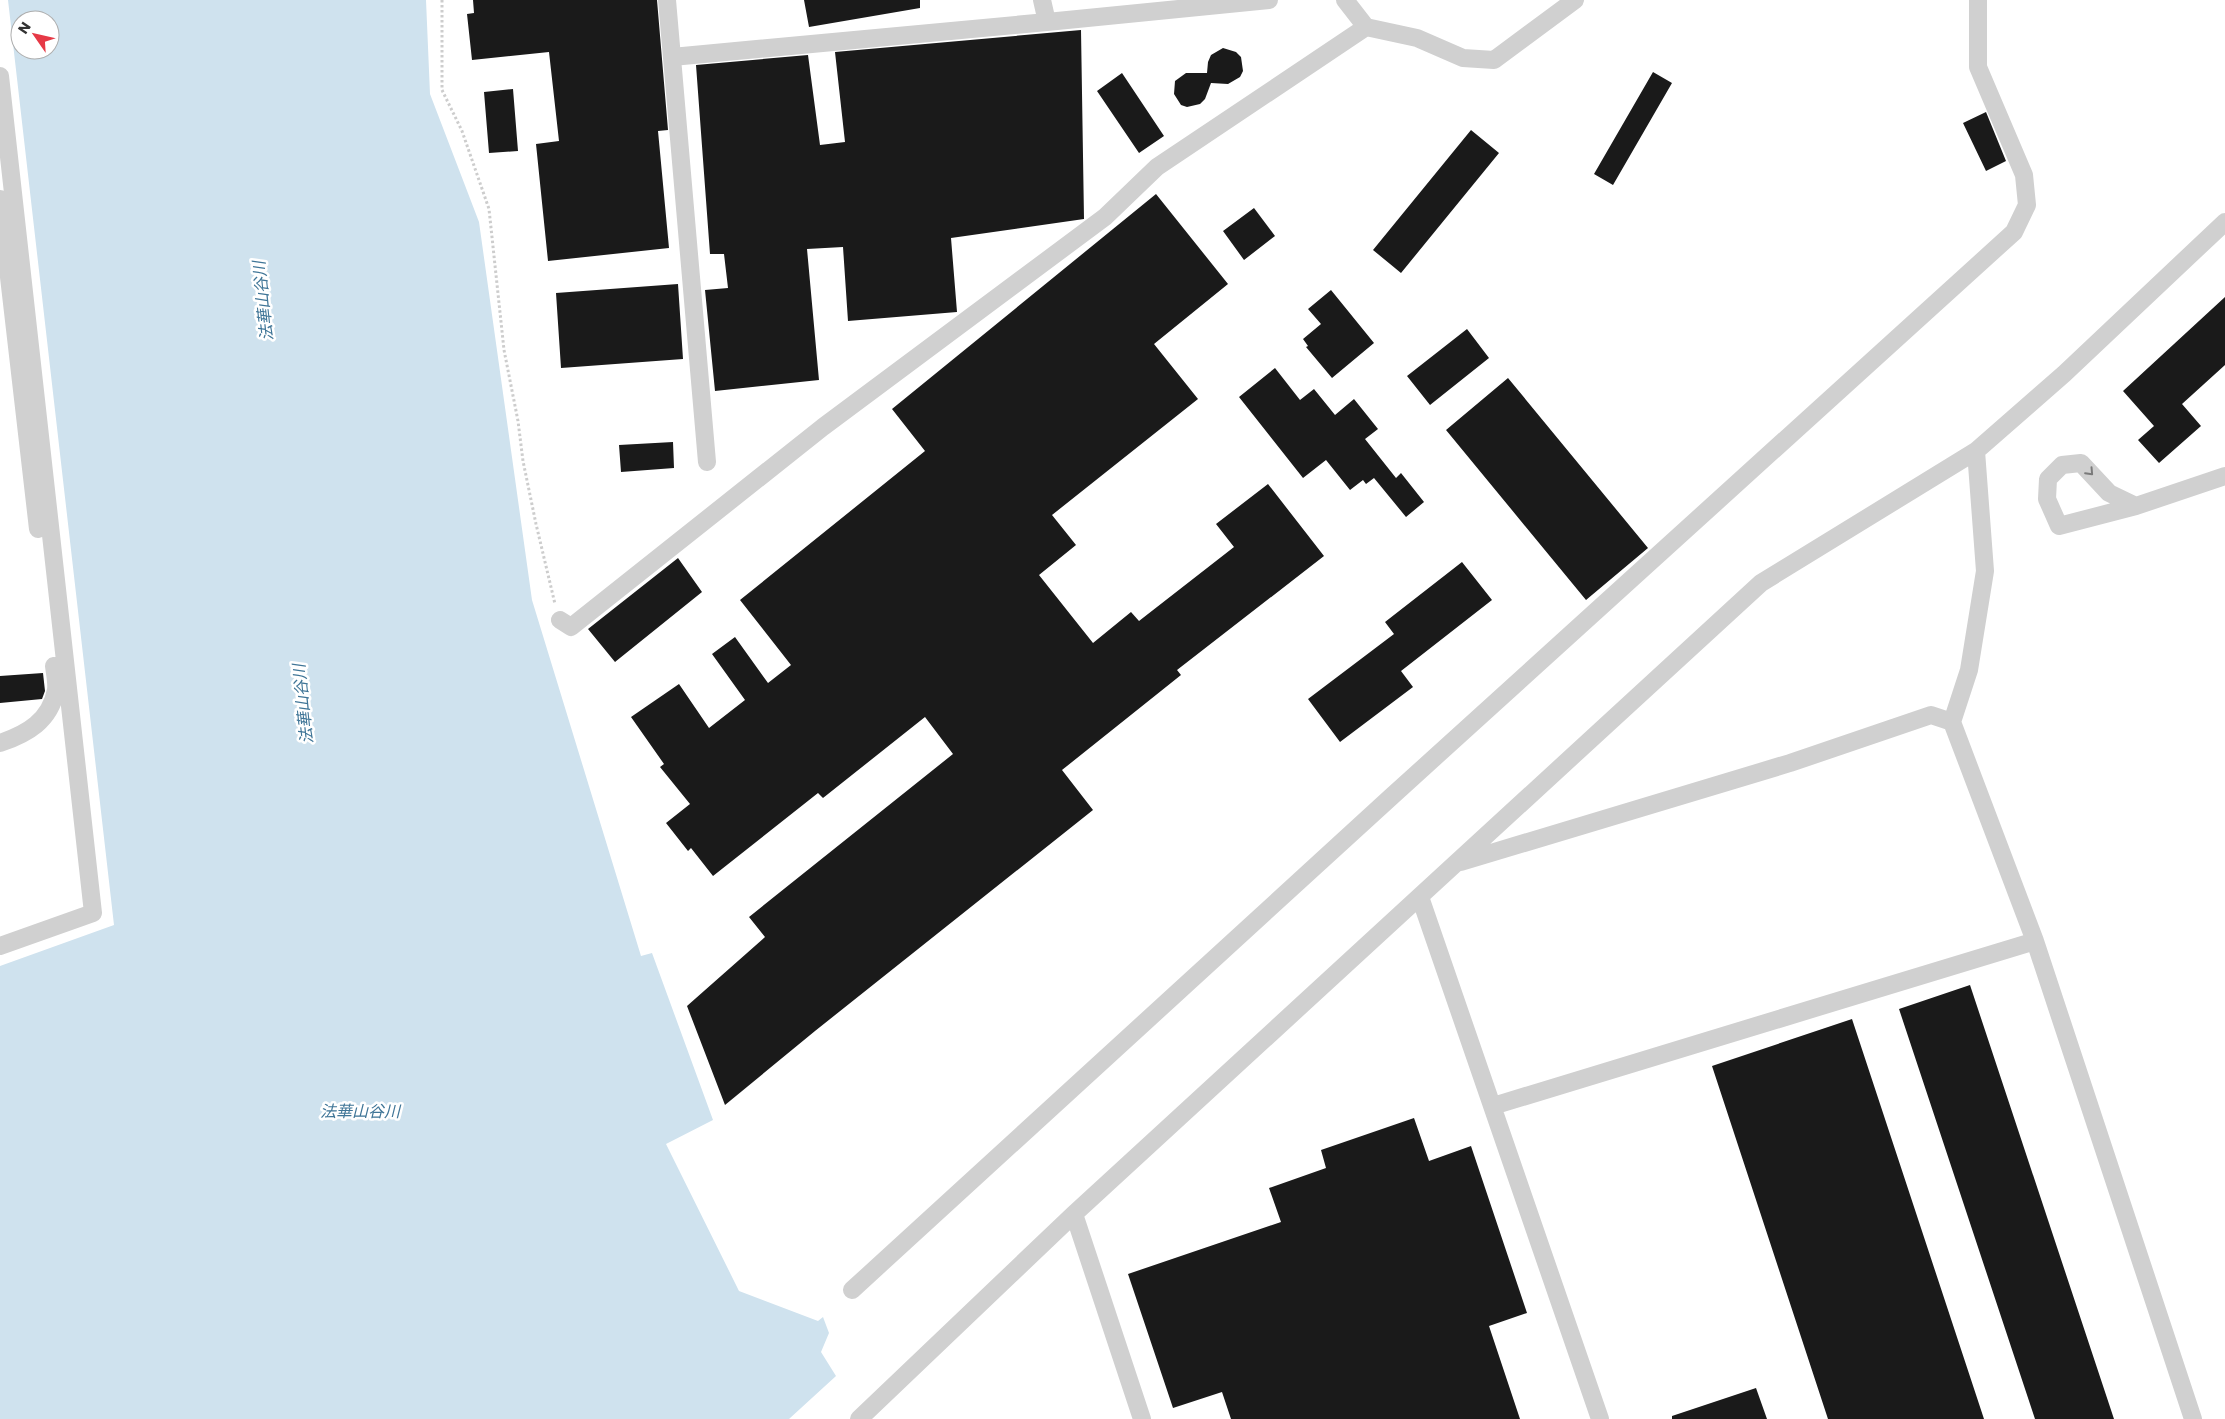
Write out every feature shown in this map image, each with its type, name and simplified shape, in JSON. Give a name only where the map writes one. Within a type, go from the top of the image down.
[{"type":"street","points":[[667,0],[707,462]]},
{"type":"street","points":[[1042,0],[1047,22]]},
{"type":"street","points":[[672,56],[1269,0]]},
{"type":"street","points":[[1346,0],[1366,27],[1417,38],[1463,58],[1494,60],[1575,0]]},
{"type":"street","points":[[852,1290],[1391,797],[2014,232],[2027,205],[2024,175],[1978,67],[1978,0]]},
{"type":"street","points":[[560,620],[571,628],[823,427],[1105,217],[1157,167],[1366,27]]},
{"type":"street","points":[[0,76],[93,913],[0,946]]},
{"type":"street","points":[[0,199],[56,688],[50,707],[40,721],[22,736],[0,743]]},
{"type":"street","points":[[858,1419],[1074,1214],[1761,583],[1976,451],[2064,374],[2225,222]]},
{"type":"street","points":[[1976,451],[1985,571],[1969,670],[1952,722],[2035,941],[2193,1419]]},
{"type":"street","points":[[2136,506],[2110,493],[2081,463],[2062,465],[2048,479],[2047,499],[2059,526],[2136,506],[2225,476]]},
{"type":"street","points":[[1456,864],[1790,763],[1931,715],[1952,722]]},
{"type":"street","points":[[1420,897],[1600,1419]]},
{"type":"street","points":[[1493,1106],[2035,941]]},
{"type":"street","points":[[1074,1214],[1142,1419]]},
{"type":"path","points":[[442,0],[442,90],[462,132],[489,210],[504,350],[518,421],[523,461],[547,576],[560,620]]},
{"type":"water","name":"法華山谷川","points":[[8,0],[426,0],[430,94],[479,222],[532,600],[641,956],[652,953],[713,1120],[666,1144],[739,1291],[818,1321],[823,1317],[829,1333],[821,1352],[836,1376],[789,1419],[0,1419],[0,966],[114,925],[15,60],[60,60],[60,10],[10,10],[10,17]]},
{"type":"building","points":[[473,0],[657,0],[668,130],[658,131],[669,248],[548,261],[536,144],[559,141],[549,52],[472,60],[467,14],[474,13]]},
{"type":"building","points":[[804,0],[920,0],[920,8],[809,27]]},
{"type":"building","points":[[1081,30],[1084,219],[951,238],[957,312],[848,321],[843,247],[807,249],[819,380],[715,391],[705,290],[728,288],[724,254],[710,254],[696,65],[808,55],[820,145],[845,142],[835,52]]},
{"type":"building","points":[[1223,48],[1236,52],[1241,57],[1243,71],[1240,77],[1228,84],[1211,83],[1205,99],[1200,104],[1187,107],[1181,105],[1174,94],[1175,81],[1186,73],[1207,73],[1211,55]]},
{"type":"building","points":[[1653,72],[1672,83],[1613,185],[1594,174]]},
{"type":"building","points":[[1122,73],[1164,136],[1139,153],[1097,91]]},
{"type":"building","points":[[513,89],[518,151],[489,153],[484,92]]},
{"type":"building","points":[[1986,112],[2006,161],[1986,171],[1963,123]]},
{"type":"building","points":[[1471,130],[1499,153],[1401,273],[1373,250]]},
{"type":"building","points":[[1156,194],[1228,284],[1154,344],[1198,399],[1052,515],[1076,545],[1039,575],[1093,643],[1131,612],[1139,621],[1234,547],[1216,524],[1268,484],[1324,556],[1177,670],[1181,675],[1062,770],[1093,810],[725,1105],[687,1006],[765,937],[749,917],[953,754],[925,717],[823,798],[818,793],[713,876],[691,848],[688,851],[666,823],[690,804],[660,767],[664,764],[631,717],[679,684],[709,728],[745,700],[712,654],[735,637],[768,683],[791,665],[740,600],[925,451],[892,409]]},
{"type":"building","points":[[1254,208],[1275,236],[1244,260],[1223,231]]},
{"type":"building","points":[[678,284],[683,359],[561,368],[556,293]]},
{"type":"building","points":[[1331,290],[1374,343],[1332,378],[1306,347],[1308,346],[1303,339],[1321,324],[1308,309]]},
{"type":"building","points":[[2225,297],[2225,365],[2182,404],[2201,426],[2159,463],[2138,440],[2154,426],[2123,391]]},
{"type":"building","points":[[1467,329],[1489,358],[1430,405],[1407,376]]},
{"type":"building","points":[[1275,368],[1300,400],[1314,389],[1335,415],[1354,399],[1378,429],[1365,439],[1396,478],[1401,473],[1424,502],[1406,517],[1374,478],[1366,484],[1363,480],[1350,490],[1326,460],[1303,478],[1239,397]]},
{"type":"building","points":[[1508,378],[1648,548],[1586,600],[1446,430]]},
{"type":"building","points":[[673,442],[674,468],[621,472],[619,445]]},
{"type":"building","points":[[678,558],[702,592],[615,662],[588,629]]},
{"type":"building","points":[[1462,562],[1492,600],[1401,671],[1413,687],[1340,742],[1308,699],[1394,634],[1385,622]]},
{"type":"building","points":[[43,673],[45,691],[42,699],[0,703],[0,676]]},
{"type":"building","points":[[1970,985],[2114,1419],[2035,1419],[1899,1009]]},
{"type":"building","points":[[1852,1019],[1984,1419],[1828,1419],[1712,1066]]},
{"type":"building","points":[[1414,1118],[1429,1161],[1471,1146],[1527,1313],[1489,1326],[1520,1419],[1231,1419],[1222,1392],[1173,1408],[1128,1274],[1281,1222],[1269,1188],[1326,1168],[1321,1150]]},
{"type":"building","points":[[1756,1388],[1767,1419],[1672,1419],[1672,1416]]}]
